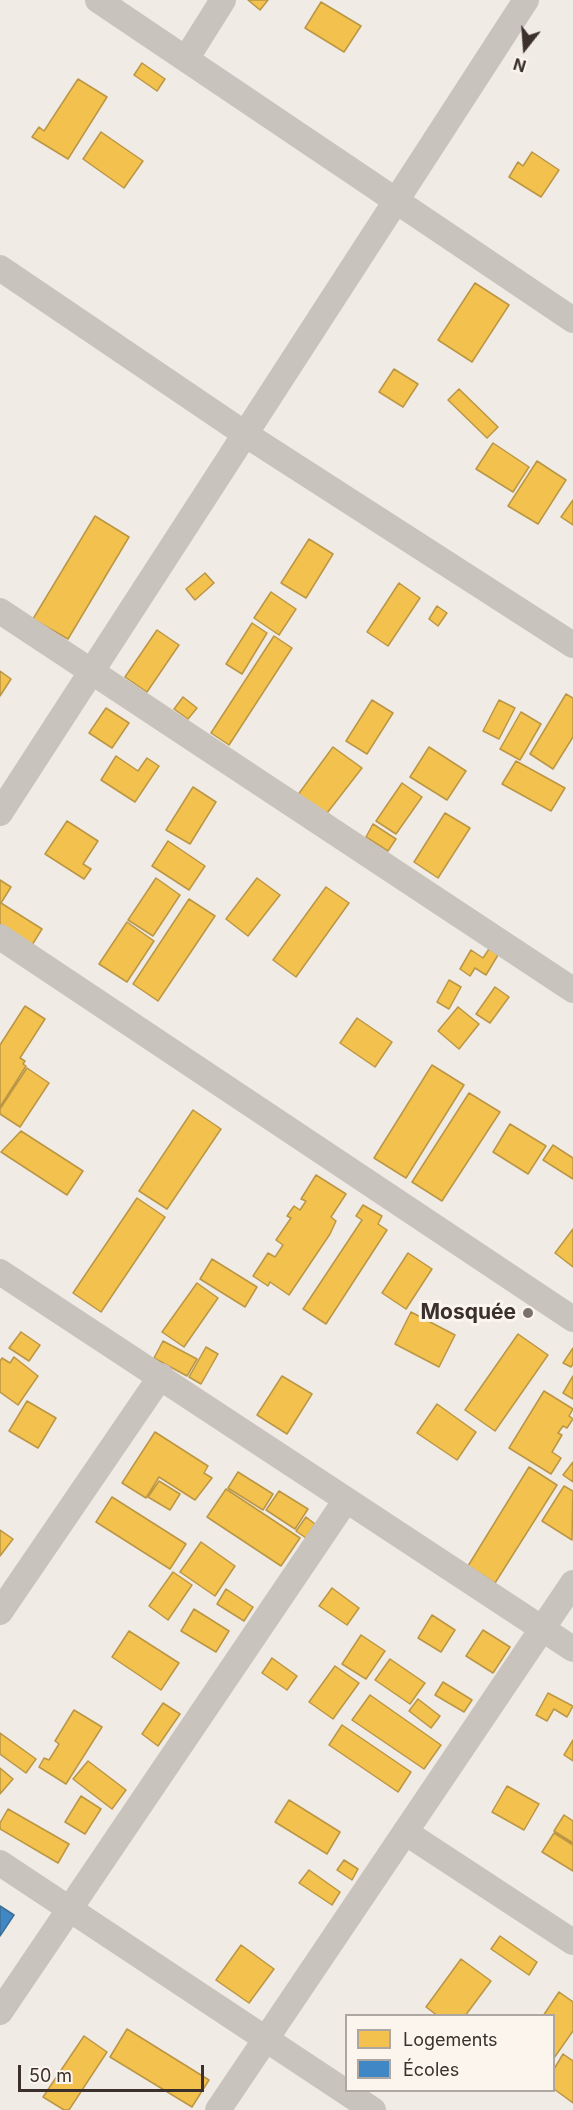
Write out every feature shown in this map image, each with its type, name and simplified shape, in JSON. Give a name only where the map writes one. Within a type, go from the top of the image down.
[{"type":"street","points":[[98,0],[573,320]]},
{"type":"street","points":[[186,59],[223,0]]},
{"type":"street","points":[[0,813],[526,0]]},
{"type":"street","points":[[0,268],[245,434],[573,645]]},
{"type":"street","points":[[0,611],[573,990]]},
{"type":"street","points":[[0,938],[573,1318]]},
{"type":"street","points":[[0,1272],[573,1649]]},
{"type":"street","points":[[0,1612],[161,1376]]},
{"type":"street","points":[[0,2012],[346,1500]]},
{"type":"street","points":[[218,2110],[573,1583]]},
{"type":"street","points":[[405,1832],[573,1942]]},
{"type":"street","points":[[0,1863],[345,2091]]},
{"type":"street","points":[[346,2092],[373,2110]]},
{"type":"building: Logements","points":[[248,0],[268,0],[260,10]]},
{"type":"building: Logements","points":[[321,2],[361,26],[344,52],[305,28]]},
{"type":"building: Logements","points":[[142,63],[165,79],[157,91],[134,75]]},
{"type":"building: Logements","points":[[78,79],[107,97],[68,159],[32,137],[39,127],[44,131]]},
{"type":"building: Logements","points":[[101,132],[143,161],[124,188],[83,159]]},
{"type":"building: Logements","points":[[532,152],[559,170],[541,197],[509,177],[518,162],[523,166]]},
{"type":"building: Logements","points":[[475,283],[509,305],[472,362],[438,340]]},
{"type":"building: Logements","points":[[394,369],[418,384],[403,407],[379,392]]},
{"type":"building: Logements","points":[[459,389],[498,427],[487,438],[448,400]]},
{"type":"building: Logements","points":[[493,443],[529,467],[513,492],[476,469]]},
{"type":"building: Logements","points":[[537,461],[566,480],[538,524],[508,506]]},
{"type":"building: Logements","points":[[573,500],[573,525],[561,517]]},
{"type":"building: Logements","points":[[95,516],[129,537],[68,639],[33,619]]},
{"type":"building: Logements","points":[[309,539],[333,554],[306,598],[281,583]]},
{"type":"building: Logements","points":[[205,573],[214,583],[195,600],[186,589]]},
{"type":"building: Logements","points":[[399,583],[420,598],[388,646],[367,632]]},
{"type":"building: Logements","points":[[271,592],[296,609],[279,635],[254,618]]},
{"type":"building: Logements","points":[[437,606],[447,613],[438,626],[429,619]]},
{"type":"building: Logements","points":[[252,623],[267,633],[242,674],[226,664]]},
{"type":"building: Logements","points":[[157,630],[179,645],[147,692],[125,677]]},
{"type":"building: Logements","points":[[274,636],[292,648],[229,745],[211,733]]},
{"type":"building: Logements","points":[[0,671],[11,679],[0,696]]},
{"type":"building: Logements","points":[[566,694],[573,698],[573,737],[553,769],[530,754]]},
{"type":"building: Logements","points":[[183,697],[197,708],[188,719],[174,709]]},
{"type":"building: Logements","points":[[372,700],[393,713],[367,754],[346,741]]},
{"type":"building: Logements","points":[[499,700],[515,708],[499,739],[483,731]]},
{"type":"building: Logements","points":[[106,708],[129,723],[112,748],[89,733]]},
{"type":"building: Logements","points":[[521,712],[541,724],[520,760],[500,749]]},
{"type":"building: Logements","points":[[333,747],[362,768],[324,817],[297,796]]},
{"type":"building: Logements","points":[[429,747],[466,771],[447,800],[410,777]]},
{"type":"building: Logements","points":[[116,756],[138,771],[147,758],[159,766],[135,802],[101,780]]},
{"type":"building: Logements","points":[[516,761],[565,788],[551,811],[502,784]]},
{"type":"building: Logements","points":[[402,783],[422,797],[396,834],[376,821]]},
{"type":"building: Logements","points":[[193,787],[216,802],[190,844],[166,830]]},
{"type":"building: Logements","points":[[445,813],[470,828],[438,878],[414,862]]},
{"type":"building: Logements","points":[[67,821],[98,841],[83,864],[91,869],[84,879],[45,854]]},
{"type":"building: Logements","points":[[373,824],[396,839],[388,851],[366,837]]},
{"type":"building: Logements","points":[[168,841],[205,866],[189,890],[152,866]]},
{"type":"building: Logements","points":[[156,878],[180,895],[153,936],[128,920]]},
{"type":"building: Logements","points":[[257,878],[280,895],[248,936],[226,919]]},
{"type":"building: Logements","points":[[0,880],[11,887],[1,903],[42,929],[32,945],[0,924]]},
{"type":"building: Logements","points":[[326,887],[349,903],[296,977],[273,960]]},
{"type":"building: Logements","points":[[189,899],[215,916],[158,1001],[133,984]]},
{"type":"building: Logements","points":[[127,922],[154,941],[127,982],[99,964]]},
{"type":"building: Logements","points":[[489,949],[498,955],[486,975],[475,968],[470,976],[460,969],[471,950],[483,958]]},
{"type":"building: Logements","points":[[449,980],[461,987],[449,1009],[437,1002]]},
{"type":"building: Logements","points":[[495,987],[509,997],[490,1023],[476,1014]]},
{"type":"building: Logements","points":[[25,1006],[45,1019],[20,1058],[25,1061],[23,1064],[26,1066],[0,1107],[0,1045]]},
{"type":"building: Logements","points":[[458,1007],[479,1024],[459,1049],[438,1031]]},
{"type":"building: Logements","points":[[357,1018],[392,1042],[375,1067],[340,1043]]},
{"type":"building: Logements","points":[[432,1065],[464,1085],[406,1178],[374,1158]]},
{"type":"building: Logements","points":[[27,1068],[49,1083],[20,1127],[0,1114],[0,1109]]},
{"type":"building: Logements","points":[[469,1093],[500,1112],[442,1201],[412,1182]]},
{"type":"building: Logements","points":[[193,1110],[221,1129],[167,1209],[139,1191]]},
{"type":"building: Logements","points":[[510,1124],[546,1146],[528,1174],[493,1152]]},
{"type":"building: Logements","points":[[21,1131],[83,1171],[67,1195],[1,1152]]},
{"type":"building: Logements","points":[[553,1145],[573,1158],[573,1179],[543,1160]]},
{"type":"building: Logements","points":[[316,1175],[346,1194],[331,1217],[336,1221],[330,1234],[289,1295],[270,1282],[268,1286],[253,1276],[268,1253],[275,1257],[283,1245],[276,1240],[291,1218],[287,1216],[294,1206],[300,1210],[306,1201],[301,1199]]},
{"type":"building: Logements","points":[[137,1198],[165,1217],[101,1312],[73,1293]]},
{"type":"building: Logements","points":[[363,1205],[382,1216],[378,1224],[387,1230],[326,1324],[303,1309],[362,1220],[356,1216]]},
{"type":"building: Logements","points":[[573,1229],[573,1267],[555,1253]]},
{"type":"building: Logements","points":[[408,1253],[432,1269],[406,1309],[382,1293]]},
{"type":"building: Logements","points":[[212,1259],[257,1287],[245,1307],[200,1279]]},
{"type":"building: Logements","points":[[197,1283],[218,1298],[184,1347],[162,1332]]},
{"type":"building: Logements","points":[[411,1312],[455,1335],[439,1367],[395,1344]]},
{"type":"building: Logements","points":[[21,1332],[40,1345],[29,1361],[9,1348]]},
{"type":"building: Logements","points":[[518,1334],[548,1355],[495,1431],[465,1410]]},
{"type":"building: Logements","points":[[163,1341],[197,1359],[187,1376],[154,1358]]},
{"type":"building: Logements","points":[[206,1347],[218,1354],[201,1384],[189,1377]]},
{"type":"building: Logements","points":[[573,1348],[573,1364],[571,1367],[563,1363]]},
{"type":"building: Logements","points":[[14,1357],[38,1376],[18,1405],[0,1392],[0,1361],[2,1358],[10,1363]]},
{"type":"building: Logements","points":[[282,1376],[312,1394],[287,1434],[257,1415]]},
{"type":"building: Logements","points":[[573,1376],[573,1399],[563,1393]]},
{"type":"building: Logements","points":[[544,1391],[573,1409],[569,1416],[573,1419],[567,1428],[563,1426],[558,1433],[562,1435],[552,1452],[561,1458],[551,1474],[509,1448]]},
{"type":"building: Logements","points":[[27,1401],[56,1418],[38,1448],[9,1431]]},
{"type":"building: Logements","points":[[437,1404],[476,1432],[457,1460],[417,1433]]},
{"type":"building: Logements","points":[[155,1432],[208,1466],[204,1473],[212,1478],[195,1500],[159,1477],[146,1498],[122,1483]]},
{"type":"building: Logements","points":[[573,1462],[573,1482],[563,1475]]},
{"type":"building: Logements","points":[[529,1467],[557,1485],[495,1583],[468,1566]]},
{"type":"building: Logements","points":[[238,1472],[273,1494],[263,1510],[228,1488]]},
{"type":"building: Logements","points":[[159,1481],[180,1494],[170,1510],[148,1497]]},
{"type":"building: Logements","points":[[564,1486],[573,1491],[572,1540],[542,1521]]},
{"type":"building: Logements","points":[[226,1489],[300,1538],[281,1566],[207,1517]]},
{"type":"building: Logements","points":[[279,1491],[308,1509],[295,1529],[266,1510]]},
{"type":"building: Logements","points":[[112,1497],[186,1544],[170,1569],[96,1522]]},
{"type":"building: Logements","points":[[306,1517],[315,1524],[306,1538],[296,1531]]},
{"type":"building: Logements","points":[[0,1530],[13,1539],[0,1556]]},
{"type":"building: Logements","points":[[201,1542],[235,1566],[215,1596],[180,1572]]},
{"type":"building: Logements","points":[[173,1572],[192,1585],[168,1620],[149,1606]]},
{"type":"building: Logements","points":[[332,1588],[359,1608],[347,1625],[319,1606]]},
{"type":"building: Logements","points":[[226,1589],[253,1607],[244,1621],[217,1604]]},
{"type":"building: Logements","points":[[194,1609],[229,1631],[216,1652],[181,1631]]},
{"type":"building: Logements","points":[[432,1615],[455,1630],[441,1652],[418,1638]]},
{"type":"building: Logements","points":[[483,1630],[510,1647],[493,1673],[466,1656]]},
{"type":"building: Logements","points":[[129,1631],[179,1663],[161,1690],[112,1657]]},
{"type":"building: Logements","points":[[361,1635],[385,1651],[366,1679],[342,1664]]},
{"type":"building: Logements","points":[[272,1658],[297,1676],[287,1690],[262,1673]]},
{"type":"building: Logements","points":[[390,1659],[425,1683],[410,1704],[375,1680]]},
{"type":"building: Logements","points":[[335,1666],[359,1683],[333,1719],[309,1702]]},
{"type":"building: Logements","points":[[443,1682],[472,1700],[464,1712],[435,1695]]},
{"type":"building: Logements","points":[[548,1693],[573,1706],[567,1717],[554,1709],[547,1721],[536,1715]]},
{"type":"building: Logements","points":[[370,1695],[441,1745],[424,1769],[352,1720]]},
{"type":"building: Logements","points":[[418,1699],[440,1716],[431,1728],[409,1711]]},
{"type":"building: Logements","points":[[163,1703],[180,1714],[158,1746],[142,1734]]},
{"type":"building: Logements","points":[[74,1710],[102,1727],[66,1784],[39,1767],[44,1758],[49,1760],[59,1744],[55,1741]]},
{"type":"building: Logements","points":[[342,1725],[411,1772],[398,1792],[329,1745]]},
{"type":"building: Logements","points":[[0,1733],[36,1759],[26,1773],[0,1754]]},
{"type":"building: Logements","points":[[573,1740],[573,1761],[564,1755]]},
{"type":"building: Logements","points":[[88,1761],[126,1790],[112,1809],[73,1779]]},
{"type":"building: Logements","points":[[0,1768],[13,1779],[0,1794]]},
{"type":"building: Logements","points":[[507,1786],[539,1804],[524,1830],[492,1812]]},
{"type":"building: Logements","points":[[81,1796],[101,1809],[85,1834],[65,1822]]},
{"type":"building: Logements","points":[[289,1800],[340,1832],[327,1854],[275,1822]]},
{"type":"building: Logements","points":[[8,1809],[69,1844],[58,1863],[0,1829],[0,1823]]},
{"type":"building: Logements","points":[[564,1815],[573,1821],[573,1843],[554,1831]]},
{"type":"building: Logements","points":[[554,1833],[573,1845],[573,1871],[542,1852]]},
{"type":"building: Logements","points":[[344,1860],[358,1869],[352,1880],[337,1870]]},
{"type":"building: Logements","points":[[309,1870],[340,1892],[332,1905],[299,1883]]},
{"type":"building: Logements","points":[[500,1936],[537,1962],[529,1975],[491,1949]]},
{"type":"building: Logements","points":[[241,1945],[274,1969],[249,2003],[216,1980]]},
{"type":"building: Logements","points":[[461,1959],[491,1981],[466,2014],[435,2014],[426,2007]]},
{"type":"building: Logements","points":[[559,1992],[573,2002],[573,2031],[555,2057],[555,2014],[544,2014]]},
{"type":"building: Logements","points":[[127,2029],[209,2080],[192,2107],[110,2057]]},
{"type":"building: Logements","points":[[84,2036],[107,2052],[69,2110],[64,2110],[43,2097]]},
{"type":"building: Logements","points":[[563,2054],[573,2061],[573,2103],[555,2090],[555,2067]]},
{"type":"building: Écoles","points":[[0,1906],[14,1915],[0,1936]]},
{"type":"place","name":"Mosquée","points":[[528,1313]]}]
